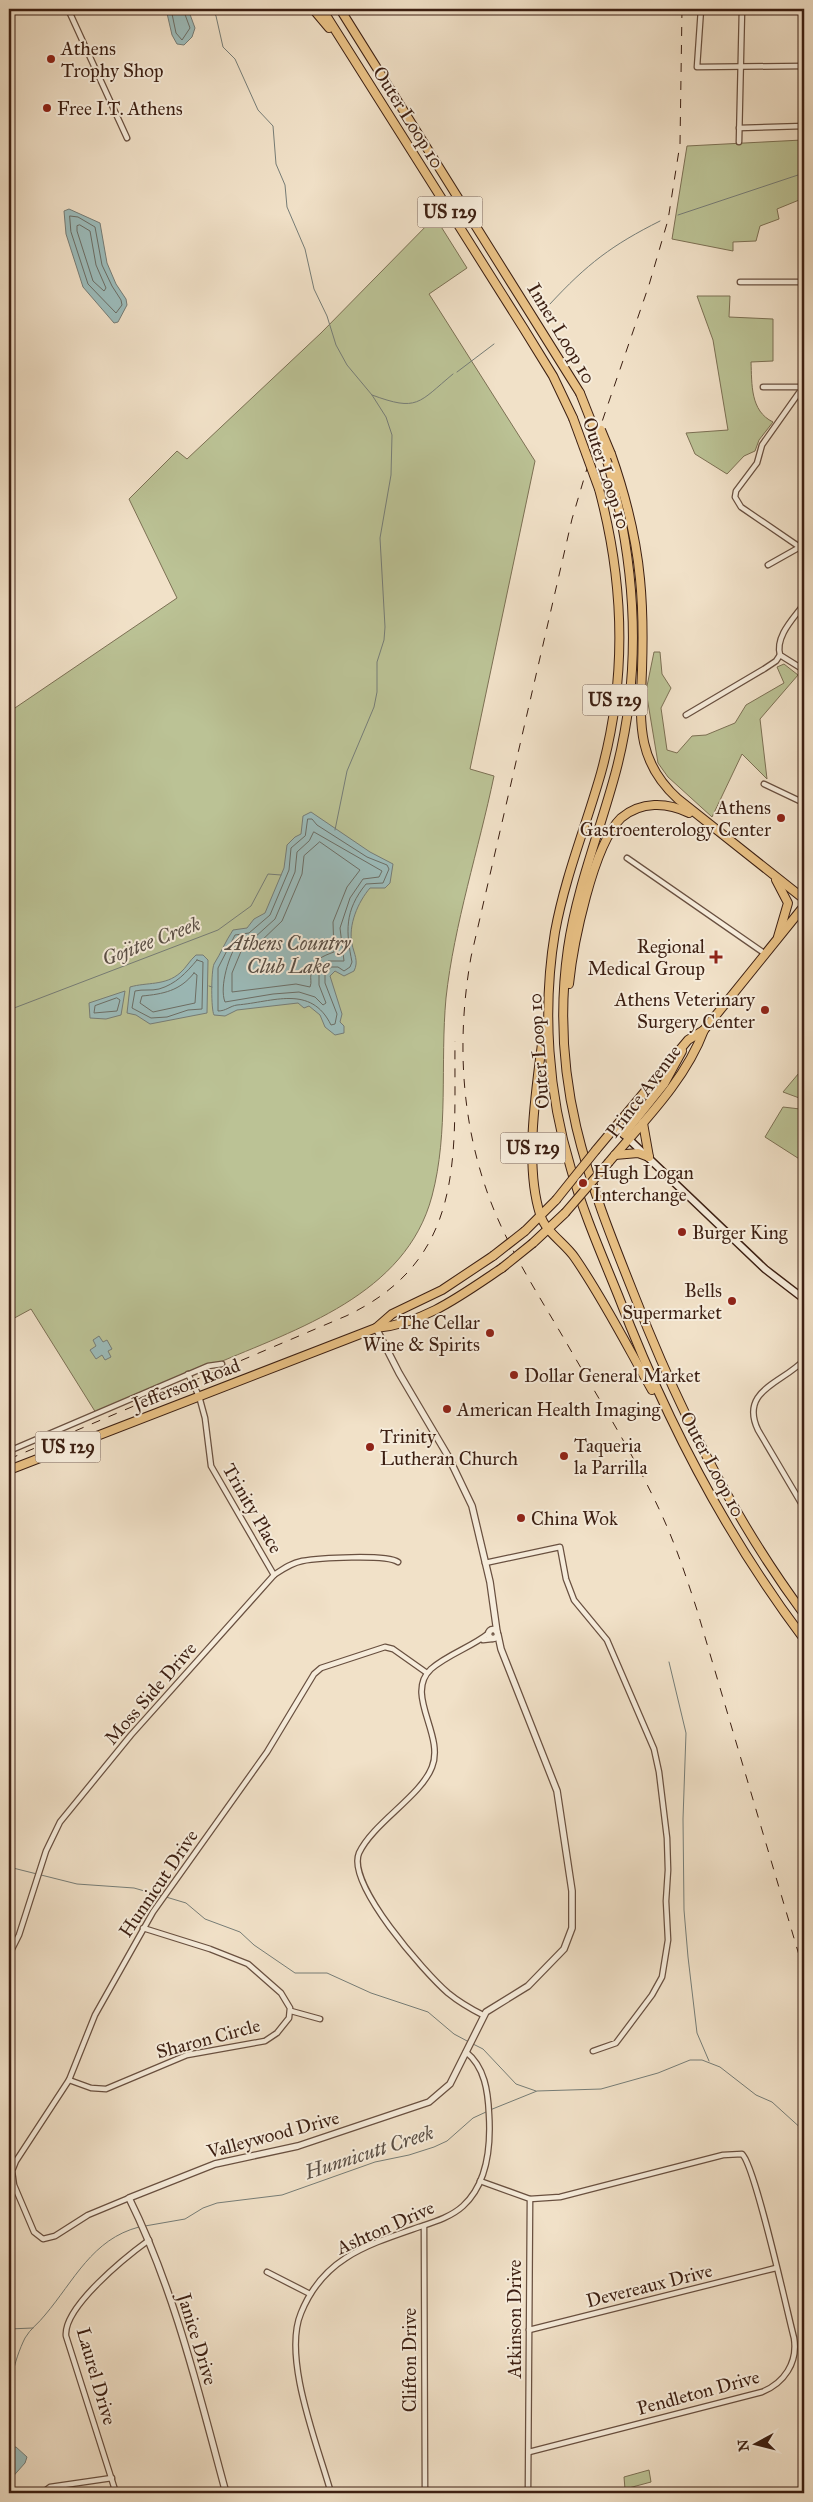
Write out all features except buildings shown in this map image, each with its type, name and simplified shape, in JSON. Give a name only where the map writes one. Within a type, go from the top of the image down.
[{"type":"highway","points":[[313,9],[358,65]]},
{"type":"highway","name":"Outer Loop 10","points":[[322,9],[524,328],[552,376],[573,418],[599,489],[612,544],[618,598],[619,653],[616,693],[604,758],[560,906],[552,952],[549,992],[551,1064],[559,1124],[571,1171],[629,1324],[671,1422],[725,1522],[777,1602],[804,1638]]},
{"type":"highway","name":"Inner Loop 10","points":[[340,9],[580,392],[608,464],[622,522],[630,572],[634,620],[632,677],[620,756],[574,913],[566,967],[563,1034],[568,1086],[584,1163],[595,1196],[660,1360],[686,1416],[723,1487],[775,1574],[804,1614]]},
{"type":"highway","points":[[346,9],[357,36]]},
{"type":"highway","name":"US 129","points":[[580,392],[611,454],[629,512],[640,578],[643,625],[640,716],[642,740],[650,761],[662,782],[699,818],[804,899]]},
{"type":"highway","points":[[563,1034],[569,980],[581,919],[591,883],[609,834],[627,814],[652,805],[671,806],[699,818]]},
{"type":"highway","points":[[772,874],[786,896],[788,903],[778,937]]},
{"type":"highway","name":"Prince Avenue","points":[[583,1192],[615,1155],[627,1137],[643,1123],[683,1069],[704,1030],[804,906]]},
{"type":"highway","name":"US 129","points":[[540,1216],[533,1173],[534,1136],[538,1080],[549,992]]},
{"type":"highway","name":"Prince Avenue","points":[[579,1172],[684,1045],[704,1030]]},
{"type":"highway","points":[[627,1137],[679,1060],[684,1045]]},
{"type":"highway","points":[[615,1155],[633,1152],[649,1157],[643,1123]]},
{"type":"highway","name":"Jefferson Road","points":[[376,1328],[392,1314],[442,1290],[493,1256],[525,1231],[556,1200],[579,1172]]},
{"type":"highway","name":"Jefferson Road","points":[[9,1470],[376,1328],[402,1324],[448,1304],[502,1268],[533,1243],[565,1213],[583,1192]]},
{"type":"highway","points":[[540,1216],[548,1229],[579,1264],[671,1422]]},
{"type":"main road","points":[[616,1127],[765,1269],[804,1299]]},
{"type":"street","points":[[68,9],[127,138]]},
{"type":"street","points":[[701,9],[697,67],[804,66]]},
{"type":"street","points":[[739,142],[742,9]]},
{"type":"street","points":[[739,128],[804,126]]},
{"type":"street","points":[[740,282],[804,282]]},
{"type":"street","points":[[763,388],[804,387]]},
{"type":"street","points":[[802,549],[741,507],[735,497],[736,491],[757,463],[762,445],[804,387]]},
{"type":"street","points":[[802,549],[804,540]]},
{"type":"street","points":[[768,565],[802,549]]},
{"type":"street","points":[[686,715],[776,661],[780,655],[779,640],[804,604]]},
{"type":"street","points":[[780,655],[804,670]]},
{"type":"street","points":[[764,784],[804,803]]},
{"type":"street","points":[[627,858],[764,954]]},
{"type":"street","points":[[376,1328],[398,1373],[462,1481],[472,1506],[494,1613],[493,1635],[501,1649],[546,1758],[557,1791],[569,1863],[573,1918],[571,1934],[559,1955],[528,1986],[483,2015],[447,1992],[420,1965],[369,1895],[357,1869],[357,1859],[362,1848],[432,1768],[435,1742],[422,1699],[422,1686],[427,1673],[437,1665],[493,1635]]},
{"type":"street","points":[[804,1360],[761,1393],[755,1404],[753,1417],[758,1430],[804,1508]]},
{"type":"street","points":[[9,1451],[188,1374],[208,1366],[222,1364]]},
{"type":"street","name":"Trinity Place","points":[[188,1374],[199,1396],[206,1425],[208,1456],[212,1468],[274,1575]]},
{"type":"street","points":[[485,1563],[560,1547],[570,1591],[574,1600],[607,1640],[651,1742],[659,1772],[668,1870],[666,1901],[668,1940],[662,1977],[652,1995],[616,2043],[593,2051]]},
{"type":"street","name":"Moss Side Drive","points":[[9,1955],[19,1935],[46,1851],[60,1822],[149,1715],[274,1575],[288,1566],[303,1561],[383,1557],[398,1562]]},
{"type":"street","name":"Hunnicut Drive","points":[[34,2232],[14,2185],[13,2168],[69,2080],[92,2020],[143,1928],[165,1893],[267,1752],[316,1671],[385,1647],[393,1649],[427,1673]]},
{"type":"street","points":[[143,1928],[210,1949],[248,1964],[281,1993],[291,2011],[320,2019]]},
{"type":"street","name":"Sharon Circle","points":[[69,2080],[91,2088],[106,2089],[187,2055],[257,2043],[277,2033],[289,2018],[291,2011]]},
{"type":"street","name":"Valleywood Drive","points":[[34,2232],[40,2238],[51,2238],[88,2215],[215,2164],[286,2149],[417,2108],[444,2091],[455,2076],[483,2015]]},
{"type":"street","name":"Ashton Drive","points":[[331,2493],[296,2363],[296,2328],[310,2294],[323,2275],[347,2256],[378,2242],[424,2226],[462,2207],[480,2182],[490,2142],[488,2092],[484,2078],[466,2052]]},
{"type":"street","name":"Pendleton Drive","points":[[529,2452],[762,2392],[776,2385],[791,2366],[795,2344],[749,2166],[742,2154],[723,2155],[560,2197],[530,2199]]},
{"type":"street","points":[[480,2182],[530,2199]]},
{"type":"street","name":"Janice Drive","points":[[129,2198],[150,2240],[179,2328],[226,2493]]},
{"type":"street","name":"Atkinson Drive","points":[[528,2493],[530,2199]]},
{"type":"street","name":"Clifton Drive","points":[[424,2226],[425,2493]]},
{"type":"street","name":"Laurel Drive","points":[[116,2493],[66,2336],[66,2327],[73,2312],[119,2262],[150,2240]]},
{"type":"street","name":"Devereaux Drive","points":[[529,2330],[776,2268]]},
{"type":"street","points":[[267,2272],[310,2294]]},
{"type":"street","points":[[42,2493],[50,2487],[112,2478]]},
{"type":"green space","points":[[804,141],[804,198],[777,209],[779,219],[760,226],[756,241],[733,242],[733,251],[672,239],[687,146]]},
{"type":"green space","points":[[435,217],[467,268],[429,294],[535,461],[470,769],[494,776],[450,970],[444,1023],[441,1147],[432,1196],[419,1230],[399,1259],[373,1283],[344,1304],[312,1322],[279,1337],[141,1397],[96,1413],[31,1309],[9,1321],[9,712],[177,598],[129,499],[177,451],[187,459],[321,333]]},
{"type":"green space","points":[[697,296],[730,296],[729,317],[773,319],[773,361],[751,362],[752,388],[756,404],[765,417],[773,422],[759,440],[755,451],[744,456],[727,474],[695,454],[686,433],[728,430],[713,340]]},
{"type":"green space","points":[[654,652],[660,652],[662,674],[671,688],[661,708],[667,750],[677,753],[692,736],[706,735],[735,723],[746,705],[784,683],[777,667],[784,664],[798,675],[760,719],[767,779],[742,754],[712,817],[668,777],[658,763],[646,691]]},
{"type":"green space","points":[[804,1067],[804,1162],[765,1137],[783,1107],[800,1109],[802,1099],[783,1092]]},
{"type":"green space","points":[[649,2470],[651,2482],[625,2489],[624,2477]]},
{"type":"water","points":[[166,9],[188,9],[195,28],[192,37],[184,45],[177,44],[172,35]]},
{"type":"water","points":[[69,209],[100,223],[107,263],[116,284],[126,299],[127,305],[118,322],[114,323],[83,287],[66,234],[64,211]]},
{"type":"water","name":"Athens Country Club Lake","points":[[311,812],[370,852],[393,864],[390,883],[385,888],[370,888],[355,914],[351,929],[356,961],[354,971],[344,976],[335,971],[330,976],[342,1014],[340,1022],[344,1026],[344,1033],[335,1035],[325,1027],[320,1015],[309,1006],[304,1008],[298,1003],[237,1010],[225,1016],[214,1015],[212,1006],[212,974],[214,964],[233,930],[247,928],[254,919],[265,913],[284,868],[287,845],[301,834],[303,816]]},
{"type":"water","points":[[196,955],[203,955],[208,960],[207,1013],[150,1024],[136,1015],[127,1013],[130,987],[168,980],[182,971]]},
{"type":"water","points":[[125,991],[121,1015],[106,1019],[90,1018],[89,1003]]},
{"type":"water","points":[[99,1336],[103,1342],[107,1340],[112,1349],[108,1351],[111,1357],[105,1360],[102,1355],[96,1359],[90,1350],[96,1346],[93,1340]]},
{"type":"water","points":[[9,2447],[16,2447],[27,2457],[25,2463],[9,2481]]},
{"type":"waterway","points":[[212,9],[216,16],[223,47],[235,59],[258,110],[273,126],[276,164],[285,185],[287,207],[305,249],[314,289],[327,316],[336,345],[347,365],[372,395],[386,417],[392,435],[391,475],[380,538],[385,627],[384,640],[377,662],[377,692],[374,707],[347,771],[335,830]]},
{"type":"waterway","points":[[678,215],[804,173]]},
{"type":"waterway","points":[[550,304],[588,266],[601,256],[628,238],[660,221]]},
{"type":"waterway","points":[[457,372],[494,344]]},
{"type":"waterway","points":[[372,395],[399,403],[417,402],[453,374]]},
{"type":"waterway","name":"Gojitee Creek","points":[[9,1010],[218,930],[251,906],[268,874],[281,875]]},
{"type":"waterway","points":[[669,1662],[686,1733],[683,1819],[684,1910],[688,1957],[697,2033],[709,2061]]},
{"type":"waterway","points":[[9,1867],[37,1874]]},
{"type":"waterway","points":[[41,1875],[77,1884],[134,1888],[162,1896]]},
{"type":"waterway","points":[[166,1897],[186,1903],[205,1919],[240,1932],[254,1945],[295,1973],[327,1973],[371,1993],[428,2012],[454,2034],[469,2042]]},
{"type":"waterway","points":[[473,2044],[483,2049],[516,2084],[536,2091]]},
{"type":"waterway","name":"Hunnicutt Creek","points":[[490,2110],[537,2091],[601,2089],[658,2073],[690,2060],[702,2060],[720,2067],[756,2095],[772,2102],[804,2131]]},
{"type":"waterway","name":"Hunnicutt Creek","points":[[145,2226],[185,2219],[203,2208],[217,2203],[282,2195],[375,2162],[409,2155],[434,2147],[447,2141],[473,2118],[486,2112]]},
{"type":"waterway","name":"Hunnicutt Creek","points":[[9,2405],[15,2366],[21,2346],[27,2335],[43,2318],[75,2275],[96,2251],[123,2233],[139,2227]]},
{"type":"waterway","name":"Hunnicutt Creek","points":[[9,2329],[33,2328]]},
{"type":"railway","points":[[682,9],[680,144],[668,220],[649,285],[594,445],[572,519],[471,957],[464,1021],[464,1085],[474,1148],[494,1210],[528,1277],[638,1468],[660,1511],[675,1547],[697,1610],[804,1972]]},
{"type":"railway","points":[[9,1459],[346,1316],[385,1292],[414,1265],[433,1234],[446,1200],[452,1163],[455,1124],[455,1041]]},
{"type":"place","name":"Athens Trophy Shop","points":[[51,59]]},
{"type":"place","name":"Free I.T. Athens","points":[[47,108]]},
{"type":"place","name":"Athens Gastroenterology Center","points":[[781,818]]},
{"type":"place","name":"Regional Medical Group","points":[[716,957]]},
{"type":"place","name":"Athens Veterinary Surgery Center","points":[[765,1010]]},
{"type":"place","name":"Hugh Logan Interchange","points":[[583,1183]]},
{"type":"place","name":"Burger King","points":[[682,1232]]},
{"type":"place","name":"Bells Supermarket","points":[[732,1301]]},
{"type":"place","name":"The Cellar Wine & Spirits","points":[[490,1333]]},
{"type":"place","name":"Dollar General Market","points":[[514,1375]]},
{"type":"place","name":"American Health Imaging","points":[[447,1409]]},
{"type":"place","name":"Trinity Lutheran Church","points":[[370,1447]]},
{"type":"place","name":"Taqueria la Parrilla","points":[[564,1456]]},
{"type":"place","name":"China Wok","points":[[521,1518]]}]
